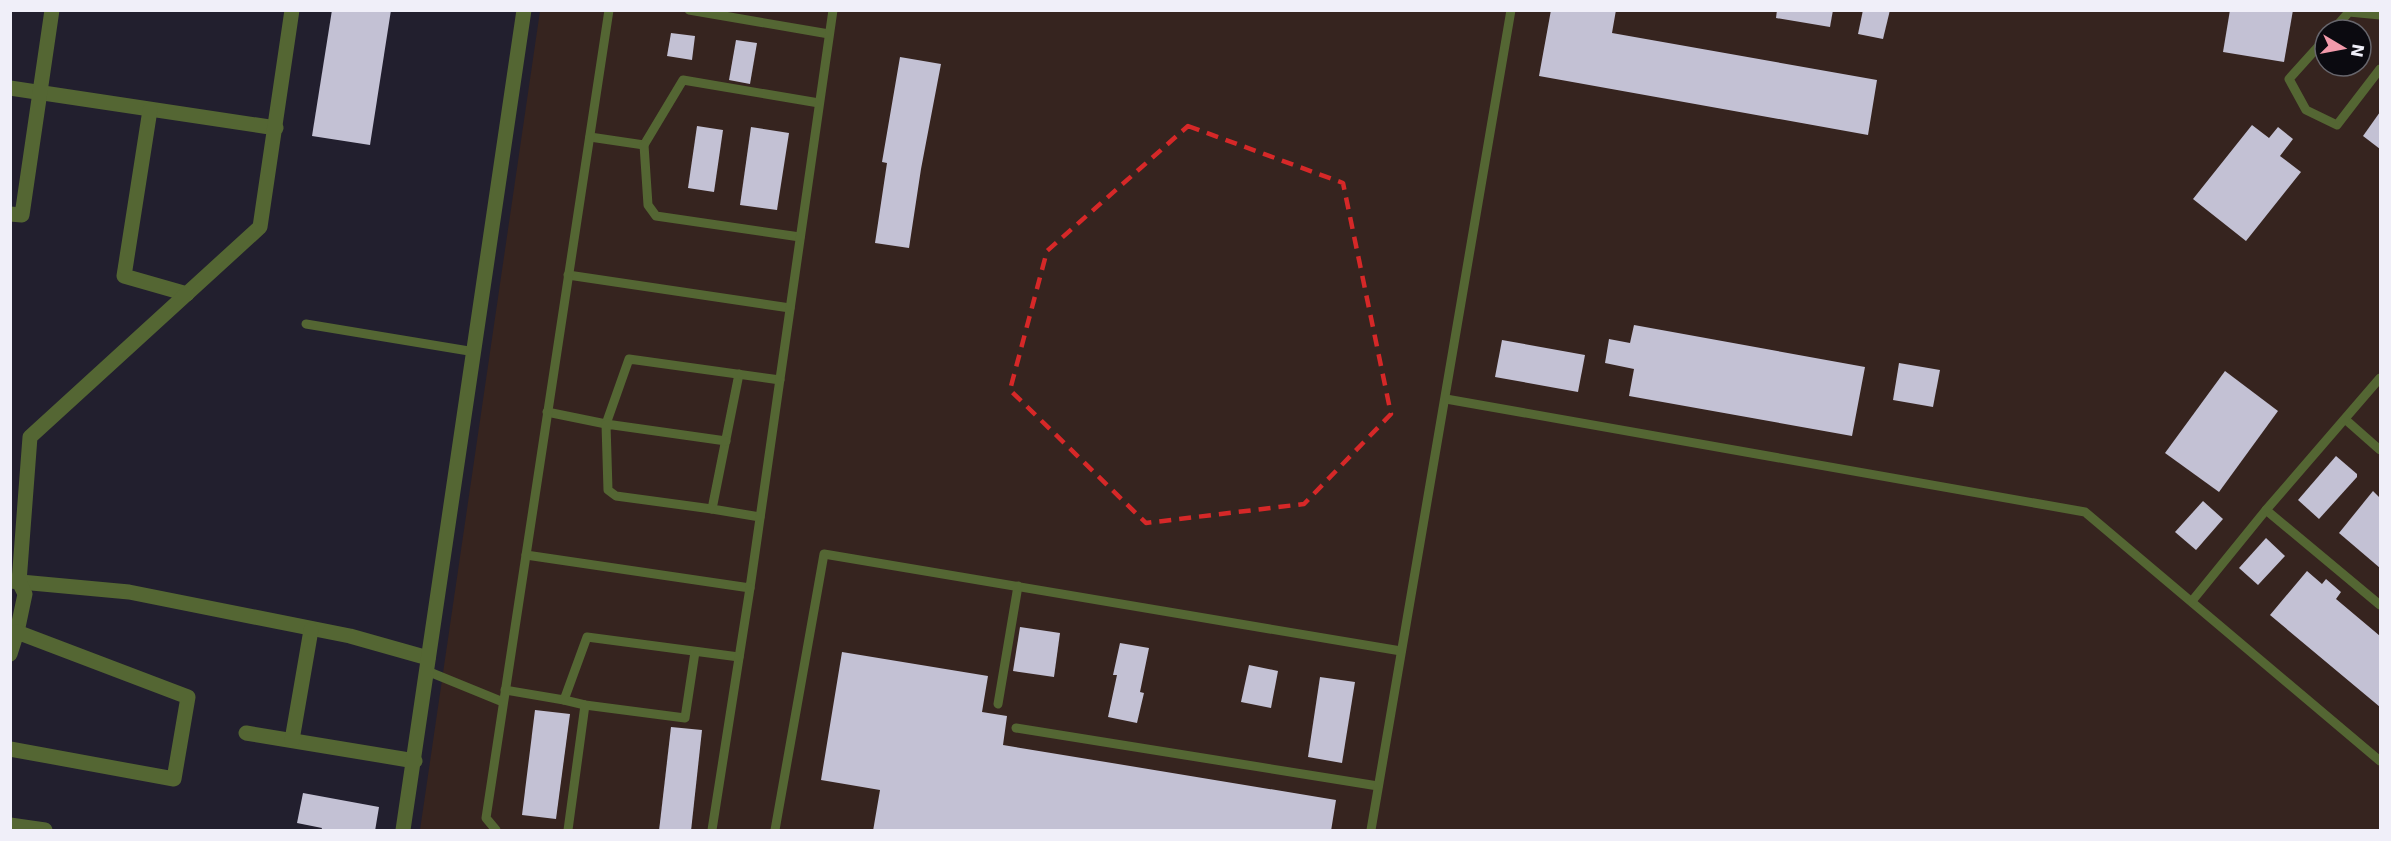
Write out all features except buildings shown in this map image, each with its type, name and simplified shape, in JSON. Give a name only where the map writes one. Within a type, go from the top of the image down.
[{"type":"street","points":[[10,214],[22,215],[52,10]]},
{"type":"street","points":[[403,831],[524,10]]},
{"type":"street","points":[[10,654],[25,594],[15,581],[30,437],[260,227],[276,128],[288,11]]},
{"type":"street","points":[[10,88],[276,128]]},
{"type":"street","points":[[150,110],[124,276],[186,294]]},
{"type":"street","points":[[15,581],[129,592],[350,636],[428,664]]},
{"type":"street","points":[[292,740],[311,630]]},
{"type":"street","points":[[10,749],[174,779],[188,697],[17,632]]},
{"type":"street","points":[[246,733],[415,761]]},
{"type":"street","points":[[10,825],[45,831]]},
{"type":"lane","points":[[496,831],[486,818],[609,10]]},
{"type":"lane","points":[[689,10],[829,34]]},
{"type":"lane","points":[[712,831],[750,588],[833,10]]},
{"type":"lane","points":[[1371,831],[1511,10]]},
{"type":"lane","points":[[2344,18],[2349,12],[2380,15]]},
{"type":"lane","points":[[2313,52],[2289,79],[2306,110],[2337,125],[2380,69]]},
{"type":"lane","points":[[800,237],[656,216],[648,205],[644,145],[683,80],[819,103]]},
{"type":"lane","points":[[590,137],[644,145]]},
{"type":"lane","points":[[568,275],[790,308]]},
{"type":"lane","points":[[306,324],[475,352]]},
{"type":"lane","points":[[760,517],[616,496],[608,490],[606,424],[629,359],[780,380]]},
{"type":"lane","points":[[712,509],[739,374]]},
{"type":"lane","points":[[2192,601],[2266,510],[2380,378]]},
{"type":"lane","points":[[1446,399],[2085,512],[2380,761]]},
{"type":"lane","points":[[548,412],[606,424],[726,441]]},
{"type":"lane","points":[[2346,420],[2380,450]]},
{"type":"lane","points":[[2266,510],[2380,605]]},
{"type":"lane","points":[[775,831],[824,554],[1401,651]]},
{"type":"lane","points":[[526,555],[750,588]]},
{"type":"lane","points":[[998,704],[1018,586]]},
{"type":"lane","points":[[564,700],[587,638],[739,657]]},
{"type":"lane","points":[[506,690],[585,705],[685,718],[695,652]]},
{"type":"lane","points":[[428,664],[503,702]]},
{"type":"lane","points":[[568,831],[585,705]]},
{"type":"lane","points":[[1016,728],[1378,786]]},
{"type":"highlighted area","points":[[1188,126],[1343,183],[1391,414],[1304,504],[1146,523],[1010,390],[1047,251]]},
{"type":"shaded area","points":[[540,11],[2380,11],[2380,830],[420,830]]}]
